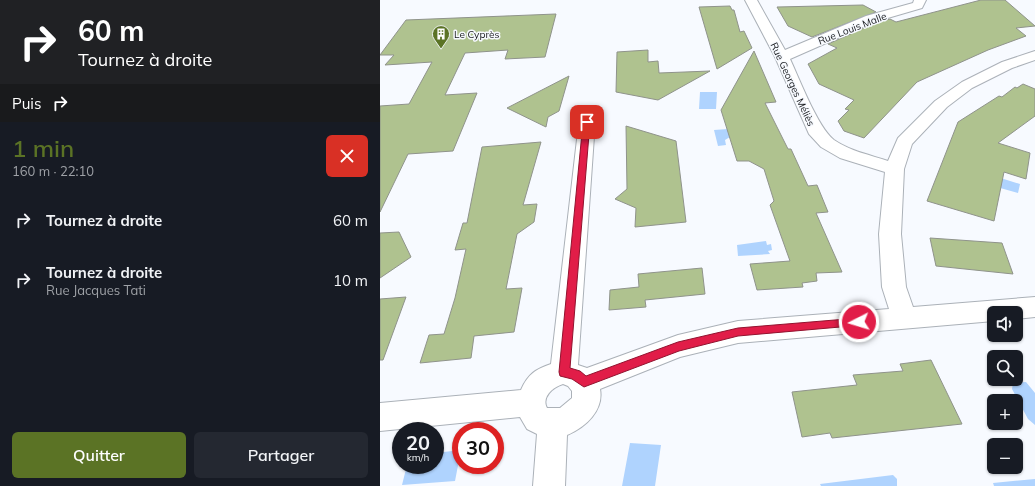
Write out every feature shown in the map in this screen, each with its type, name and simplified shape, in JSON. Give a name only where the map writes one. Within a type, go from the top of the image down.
[{"type":"street","name":"Rue Georges Méliès","points":[[751,0],[782,57],[815,130],[827,143],[846,154],[895,168]]},
{"type":"street","name":"Rue Louis Malle","points":[[782,57],[870,19],[918,5],[920,0]]},
{"type":"street","points":[[905,318],[894,287],[890,234],[895,168],[904,142],[941,104],[967,85],[1000,68],[1035,55]]},
{"type":"street","points":[[587,122],[574,377],[587,392],[585,403],[578,414],[566,421],[553,424],[542,422],[533,414],[530,404],[533,392],[541,382],[552,375],[574,377],[678,346],[738,332],[1035,307]]},
{"type":"street","points":[[380,417],[519,403],[530,404]]},
{"type":"street","points":[[549,486],[553,424]]},
{"type":"water","points":[[700,92],[717,92],[716,109],[699,109]]},
{"type":"water","points":[[728,129],[730,137],[725,140],[726,145],[718,146],[714,130]]},
{"type":"water","points":[[988,174],[1020,184],[1018,193],[986,184]]},
{"type":"water","points":[[766,241],[767,245],[771,244],[772,250],[768,251],[770,254],[738,256],[737,245]]},
{"type":"water","points":[[1023,382],[1026,382],[1035,393],[1035,425],[1028,419],[1023,410],[1023,394],[1015,394],[1012,389],[1012,386],[1023,386]]},
{"type":"water","points":[[630,443],[661,445],[655,486],[622,486]]},
{"type":"water","points":[[452,451],[452,474],[456,474],[455,481],[402,485],[405,474],[444,474],[444,452]]},
{"type":"water","points":[[893,475],[897,479],[897,486],[821,486],[820,484]]},
{"type":"water","points":[[1035,479],[1035,486],[994,486],[993,483]]},
{"type":"building","points":[[981,0],[1005,0],[1035,26],[1016,28],[1026,36],[988,50],[917,82],[864,138],[844,131],[838,121],[849,110],[845,109],[854,100],[819,84],[808,64],[837,48],[828,44],[875,23],[890,19],[896,22]]},
{"type":"building","points":[[863,5],[876,12],[812,37],[788,26],[777,7]]},
{"type":"building","points":[[730,6],[732,10],[734,10],[740,32],[744,31],[752,48],[717,69],[699,7]]},
{"type":"building","points":[[556,14],[545,57],[505,59],[508,50],[465,53],[445,95],[477,93],[453,151],[408,154],[380,212],[380,106],[409,104],[432,62],[385,65],[394,55],[380,55],[406,20]]},
{"type":"building","points":[[648,50],[648,62],[658,61],[659,73],[710,71],[658,100],[616,92],[617,52]]},
{"type":"building","points":[[754,51],[776,102],[765,103],[788,149],[791,149],[808,186],[817,185],[828,212],[816,213],[842,272],[816,273],[817,281],[802,283],[803,287],[757,290],[750,264],[790,261],[770,205],[774,201],[764,169],[749,161],[737,161],[721,110]]},
{"type":"building","points":[[569,76],[559,111],[548,117],[546,127],[507,108]]},
{"type":"building","points":[[1023,84],[1035,89],[1035,116],[998,143],[1030,153],[1026,179],[1004,172],[994,221],[927,201],[958,122],[999,96],[1002,97],[1015,87],[1017,88]]},
{"type":"building","points":[[626,126],[676,141],[686,222],[635,227],[636,208],[615,199],[627,189]]},
{"type":"building","points":[[541,142],[523,205],[537,204],[534,222],[517,234],[506,289],[522,288],[514,332],[474,336],[471,358],[420,363],[429,335],[444,334],[455,298],[466,249],[455,250],[463,223],[467,223],[482,147]]},
{"type":"building","points":[[399,232],[411,257],[380,278],[380,233]]},
{"type":"building","points":[[930,238],[1002,243],[1013,274],[936,266]]},
{"type":"building","points":[[702,268],[705,294],[645,300],[646,307],[609,310],[610,290],[639,287],[638,274]]},
{"type":"building","points":[[406,297],[383,360],[380,360],[380,299]]},
{"type":"building","points":[[931,360],[962,424],[832,438],[830,433],[802,437],[792,392],[857,385],[853,375],[903,371],[900,364]]},
{"type":"place","name":"Le Cyprès","points":[[441,49]]},
{"type":"route","points":[[587,122],[564,372],[576,374],[584,382],[678,346],[738,332],[859,322]]}]
